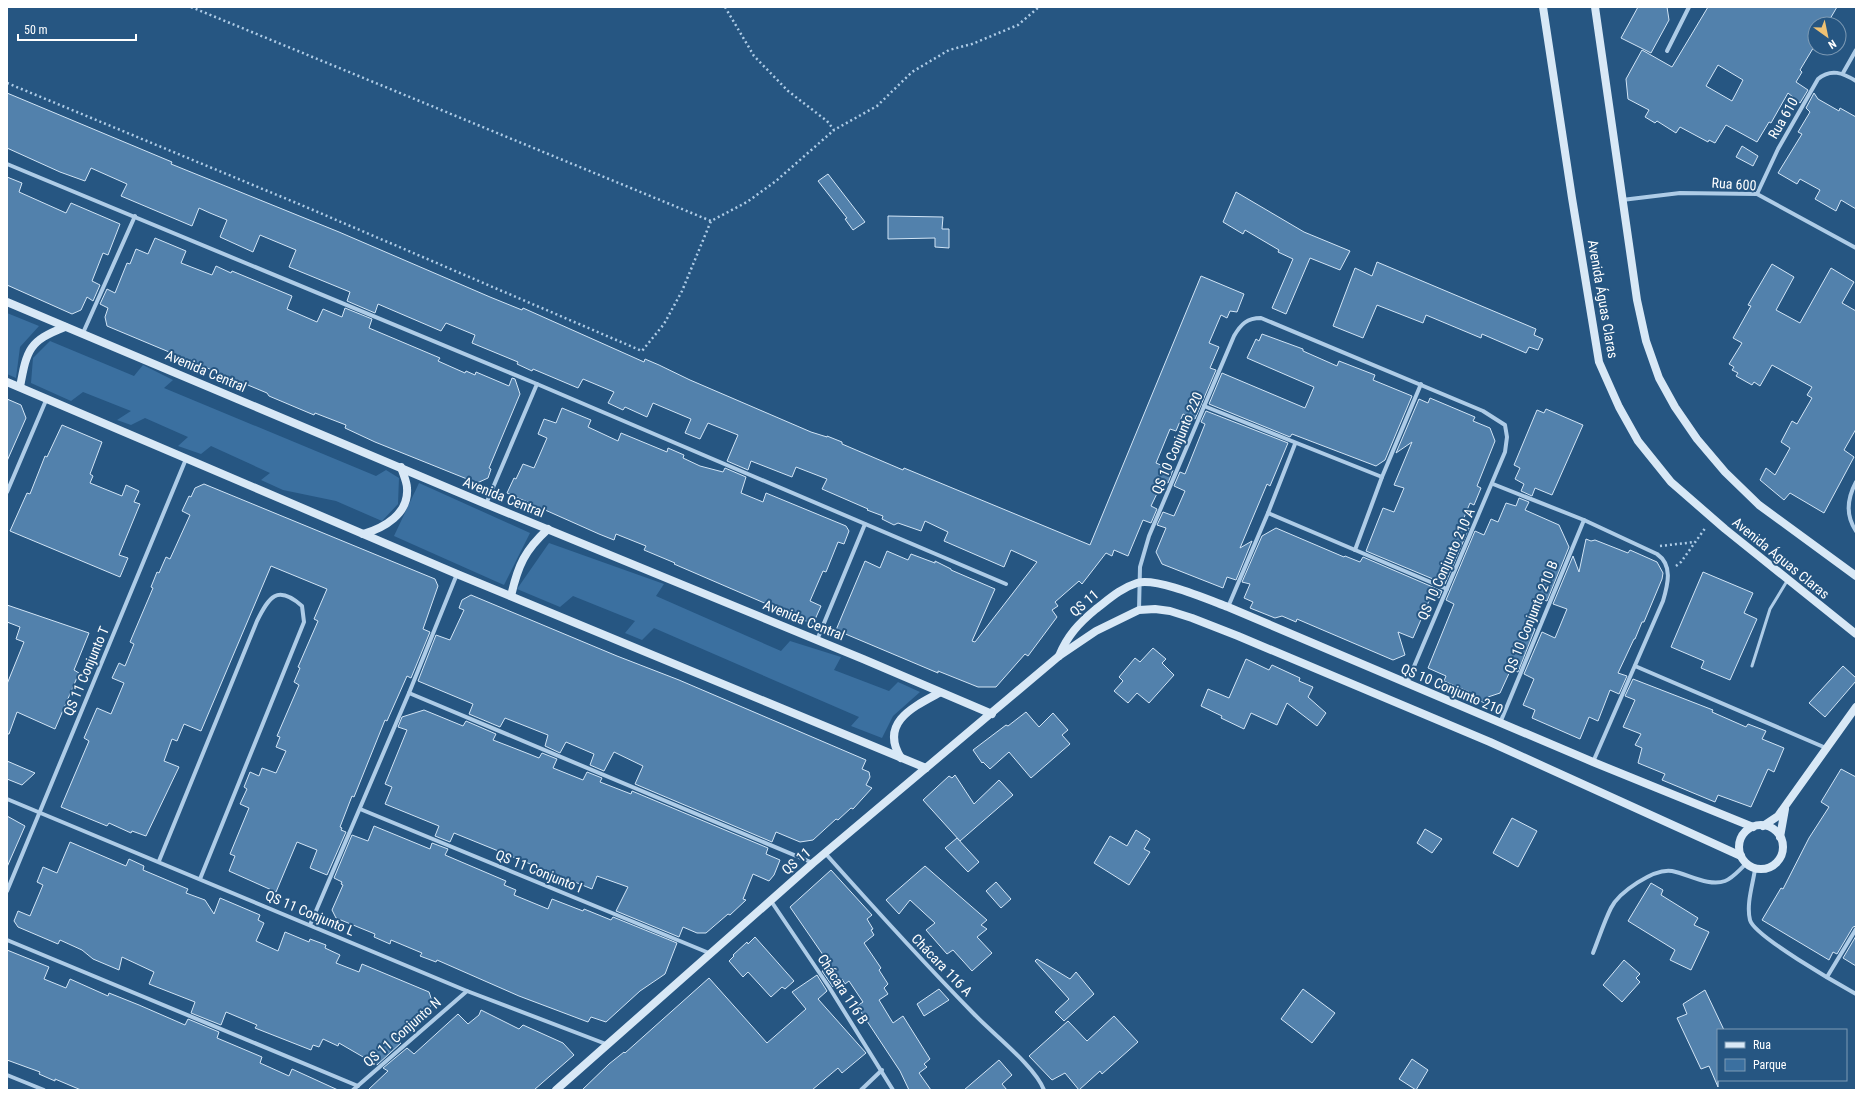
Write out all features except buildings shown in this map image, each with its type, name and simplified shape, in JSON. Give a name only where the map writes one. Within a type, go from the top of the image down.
[{"type":"street","name":"Avenida Águas Claras","points":[[1543,7],[1599,362],[1619,406],[1638,441],[1671,482],[1712,518],[1856,634]]},
{"type":"street","name":"Avenida Águas Claras","points":[[1595,7],[1637,300],[1646,341],[1659,378],[1675,407],[1697,439],[1725,472],[1759,505],[1856,576]]},
{"type":"street","points":[[1667,51],[1689,7]]},
{"type":"street","points":[[1856,50],[1843,73],[1856,81]]},
{"type":"street","name":"Rua 610","points":[[1757,194],[1778,149],[1818,79],[1824,74],[1831,72],[1843,73]]},
{"type":"street","points":[[7,164],[537,384],[1006,584]]},
{"type":"street","name":"Rua 600","points":[[1622,200],[1680,193],[1757,194],[1856,248]]},
{"type":"street","points":[[83,333],[135,216]]},
{"type":"street","name":"Avenida Central","points":[[7,302],[486,504],[817,640],[992,714]]},
{"type":"street","name":"QS 10 Conjunto 220","points":[[1139,610],[1139,582],[1144,547],[1234,336],[1240,326],[1247,320],[1261,318],[1421,384],[1496,418],[1504,425],[1507,437],[1506,452]]},
{"type":"street","points":[[20,387],[26,358],[36,341],[45,334],[65,327]]},
{"type":"street","points":[[7,382],[457,574],[827,729],[926,768]]},
{"type":"street","points":[[486,504],[537,384]]},
{"type":"street","points":[[1355,550],[1382,477],[1421,384]]},
{"type":"street","points":[[7,492],[47,398]]},
{"type":"street","points":[[1204,406],[1295,444],[1382,477]]},
{"type":"street","points":[[1228,607],[1268,513],[1295,444]]},
{"type":"street","name":"QS 10 Conjunto 210 A","points":[[1407,683],[1506,452]]},
{"type":"street","name":"QS 11 Conjunto T","points":[[7,889],[186,459]]},
{"type":"street","points":[[363,534],[378,530],[387,525],[398,514],[405,502],[407,489],[401,467]]},
{"type":"street","points":[[1856,482],[1848,500],[1848,509],[1852,525],[1856,531]]},
{"type":"street","points":[[1493,484],[1584,520],[1649,550],[1663,558],[1668,572],[1668,583],[1663,601],[1636,666],[1592,762]]},
{"type":"street","points":[[1268,513],[1447,589]]},
{"type":"street","name":"QS 10 Conjunto 210 B","points":[[1500,723],[1584,520]]},
{"type":"street","points":[[817,640],[865,524]]},
{"type":"street","points":[[511,596],[516,573],[522,559],[533,543],[548,529]]},
{"type":"street","points":[[310,925],[409,693],[457,574]]},
{"type":"street","name":"QS 10 Conjunto 210","points":[[1139,582],[1168,586],[1228,607],[1592,762],[1753,827]]},
{"type":"street","name":"QS 11","points":[[1059,656],[1070,634],[1090,614],[1114,595],[1139,582]]},
{"type":"street","points":[[159,862],[257,621],[267,601],[273,595],[280,594],[292,597],[302,606],[304,622],[200,879]]},
{"type":"street","points":[[1139,610],[1155,609],[1170,611],[1238,636],[1490,742],[1740,856],[1746,864],[1755,869],[1765,869],[1774,864],[1781,857],[1783,847],[1780,837],[1773,829],[1764,826],[1753,827],[1746,832],[1741,839],[1739,848],[1740,856]]},
{"type":"street","name":"QS 11","points":[[556,1090],[709,953],[771,901],[813,863],[992,714],[1059,656],[1096,631],[1139,610]]},
{"type":"street","points":[[1636,666],[1826,748]]},
{"type":"street","points":[[901,758],[894,743],[894,732],[898,722],[916,705],[939,692]]},
{"type":"street","points":[[409,693],[813,863]]},
{"type":"street","points":[[1764,826],[1778,816],[1856,707]]},
{"type":"street","name":"QS 11 Conjunto L","points":[[7,799],[467,991],[606,1044]]},
{"type":"street","points":[[1780,837],[1787,802]]},
{"type":"street","name":"QS 11 Conjunto I","points":[[360,809],[709,953]]},
{"type":"street","name":"Chácara 116 A","points":[[825,853],[893,930],[1036,1076],[1044,1090]]},
{"type":"street","points":[[1593,953],[1612,907],[1621,896],[1637,883],[1655,874],[1670,871],[1714,883],[1725,881],[1746,864]]},
{"type":"street","points":[[1755,869],[1748,912],[1752,926],[1770,940],[1827,978],[1856,994]]},
{"type":"street","name":"Chácara 116 B","points":[[771,901],[829,986],[893,1090]]},
{"type":"street","points":[[1827,978],[1856,929]]},
{"type":"street","points":[[7,940],[358,1086]]},
{"type":"street","name":"QS 11 Conjunto N","points":[[353,1090],[467,991]]},
{"type":"street","points":[[862,1090],[882,1070]]},
{"type":"street","points":[[7,1075],[44,1090]]},
{"type":"lane","points":[[1752,666],[1770,609],[1788,579]]},
{"type":"path","points":[[191,7],[711,221]]},
{"type":"path","points":[[725,7],[754,56],[788,91],[827,122],[834,130]]},
{"type":"path","points":[[7,83],[306,207],[642,351],[664,324],[682,291],[711,221],[747,202],[776,181],[834,130],[877,106],[912,72],[943,54],[1018,25],[1039,7]]},
{"type":"path","points":[[1668,572],[1681,562],[1712,518]]},
{"type":"path","points":[[1649,550],[1663,544],[1695,542]]},
{"type":"green space","points":[[7,313],[39,326],[20,347],[16,378],[7,374]]},
{"type":"green space","points":[[50,341],[134,376],[143,365],[173,380],[164,388],[376,476],[386,470],[399,478],[398,504],[382,521],[336,501],[283,490],[261,480],[270,473],[211,446],[201,454],[178,446],[188,437],[145,418],[131,425],[117,420],[131,411],[83,392],[71,401],[31,383],[33,358]]},
{"type":"green space","points":[[419,483],[530,533],[504,585],[394,536]]},
{"type":"green space","points":[[549,543],[664,584],[656,596],[781,651],[790,641],[841,657],[834,670],[889,691],[898,682],[920,692],[893,716],[882,738],[851,726],[859,717],[654,628],[642,640],[625,633],[635,621],[573,596],[560,607],[517,589]]}]
